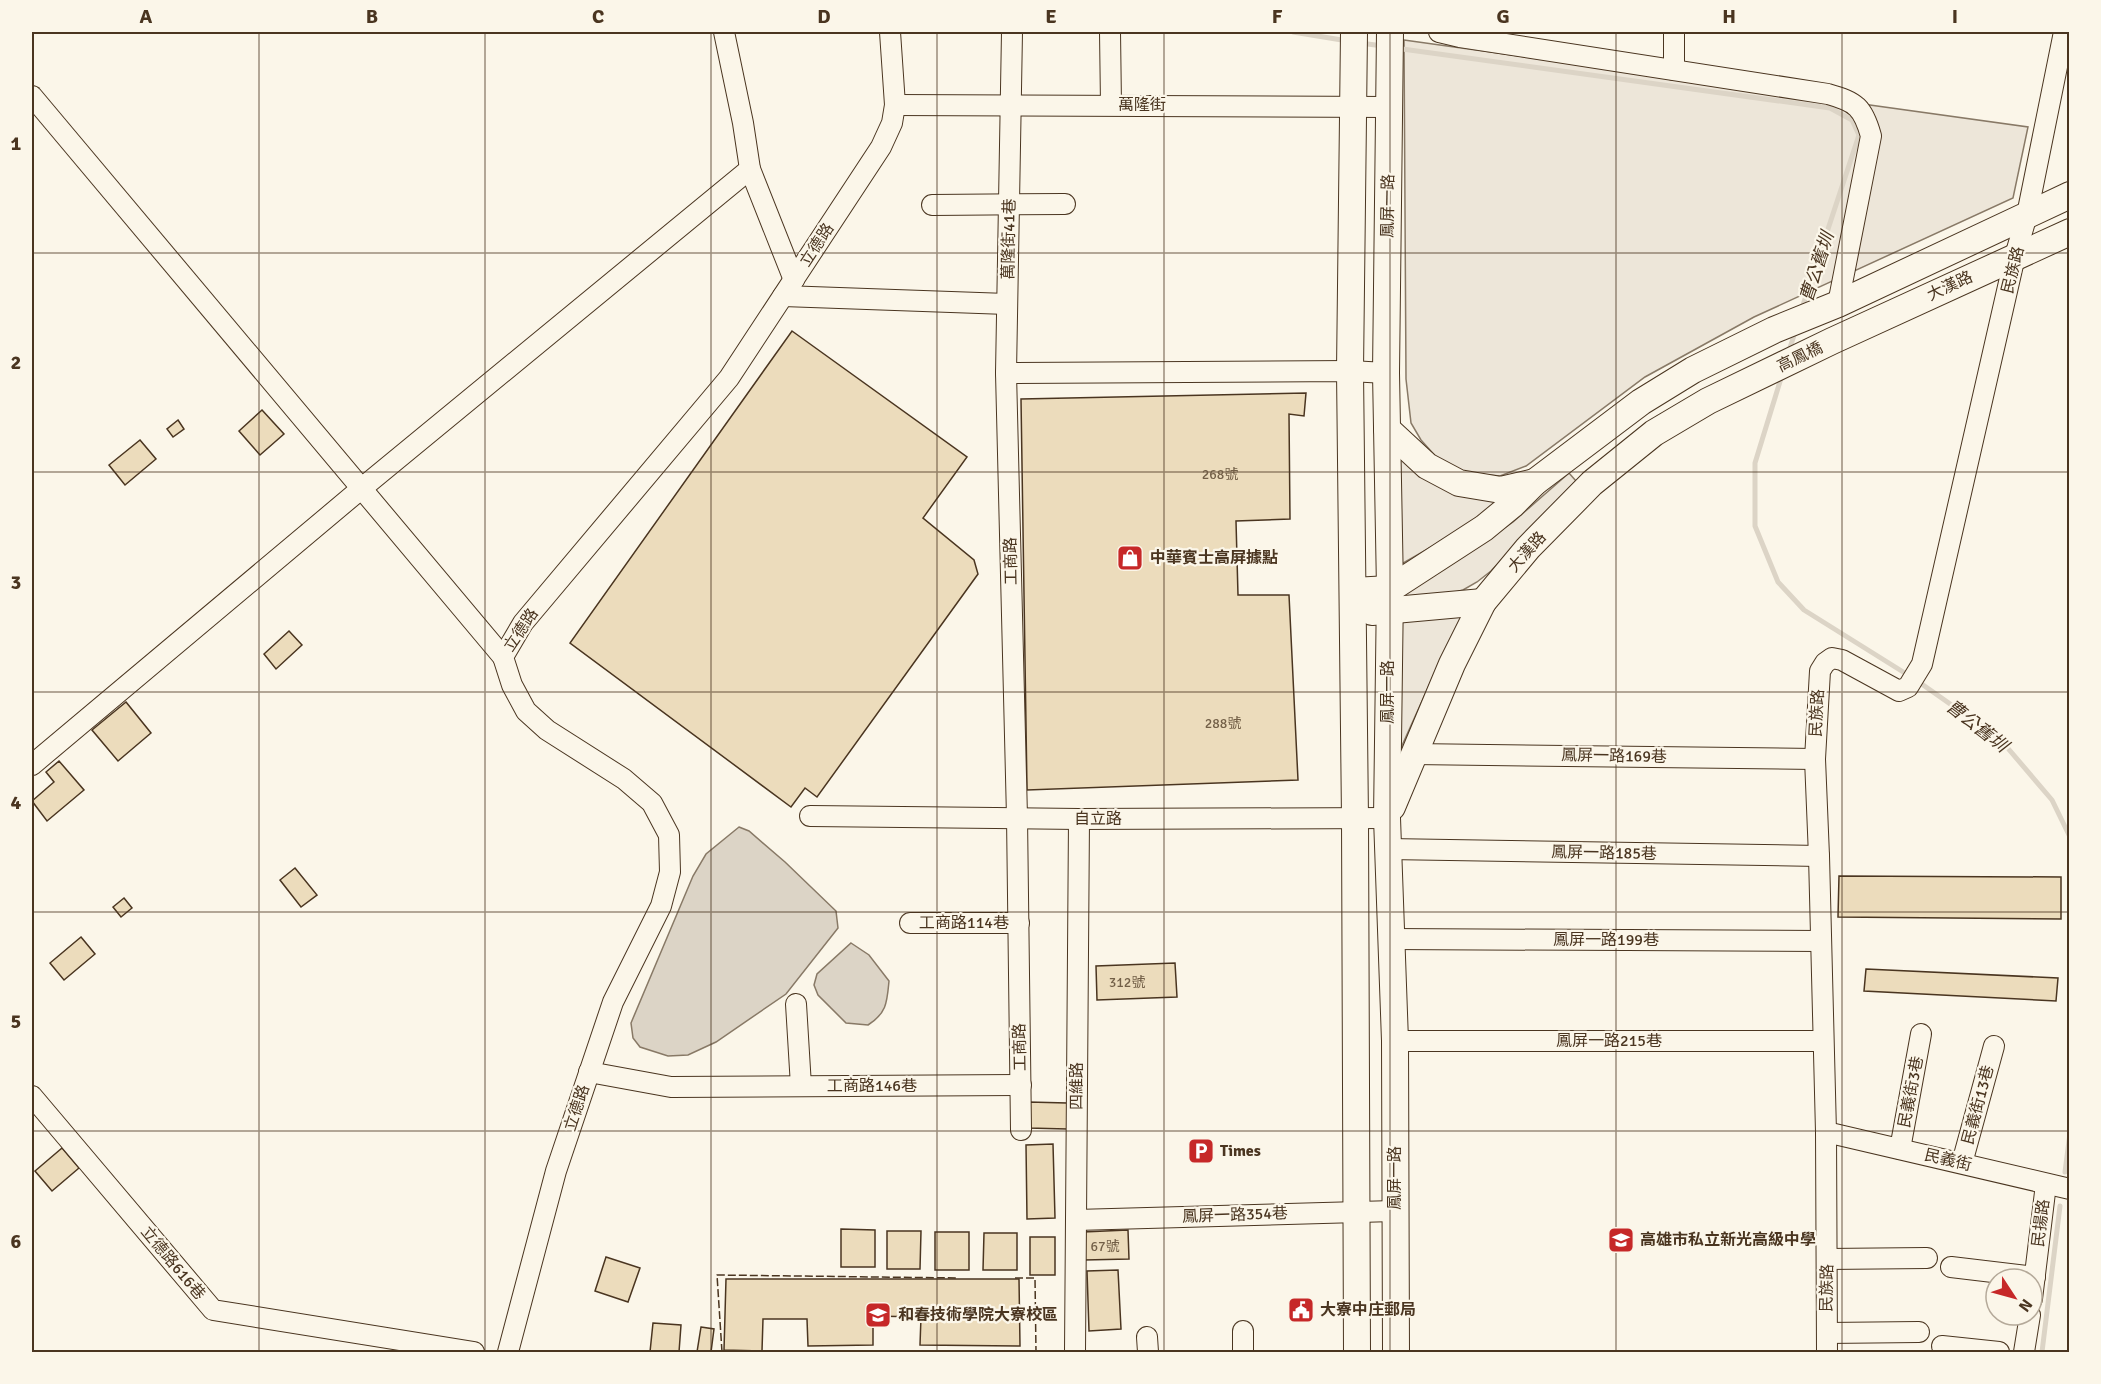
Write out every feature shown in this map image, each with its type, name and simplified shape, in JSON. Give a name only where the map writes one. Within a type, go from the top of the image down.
[{"type":"main road","name":"鳳屏一路","points":[[1390,32],[1386,373],[1389,600],[1387,818],[1395,1041],[1396,1353]]},
{"type":"main road","name":"鳳屏一路","points":[[1354,44],[1350,370],[1354,602],[1357,1353]]},
{"type":"main road","name":"大漢路","points":[[1838,304],[2070,195]]},
{"type":"main road","name":"大漢路","points":[[1832,341],[2070,232]]},
{"type":"main road","name":"高鳳橋","points":[[1535,482],[1641,402],[1693,370],[1774,330],[1838,304]]},
{"type":"main road","name":"高鳳橋","points":[[1767,373],[1832,341]]},
{"type":"main road","name":"大漢路","points":[[1387,818],[1452,664],[1483,602],[1528,548],[1592,483],[1654,434],[1699,406],[1767,373]]},
{"type":"main road","points":[[1387,429],[1427,466],[1459,483],[1501,489],[1535,482]]},
{"type":"main road","points":[[1389,600],[1484,528],[1535,482]]},
{"type":"main road","points":[[1354,602],[1389,600],[1483,602]]},
{"type":"street","points":[[724,32],[750,169],[788,288],[1007,304]]},
{"type":"street","name":"立德路","points":[[508,1353],[556,1172],[589,1072],[613,1002],[661,906],[670,872],[669,835],[652,804],[624,779],[547,730],[526,711],[512,685],[503,657],[523,623],[729,378],[881,147],[892,123],[895,105],[890,32]]},
{"type":"street","name":"萬隆街41巷","points":[[1006,373],[1012,32]]},
{"type":"street","points":[[1110,32],[1111,105]]},
{"type":"street","points":[[1439,32],[1460,38],[1828,94],[1850,100],[1859,108],[1866,120],[1870,136],[1838,304]]},
{"type":"street","points":[[1674,32],[1674,70]]},
{"type":"street","name":"民族路","points":[[1827,1343],[1826,1132],[1815,759],[1820,671],[1832,658],[1842,660],[1899,691],[1908,687],[1917,671],[2015,256],[2027,215],[2064,32]]},
{"type":"street","points":[[32,96],[503,657]]},
{"type":"street","name":"萬隆街","points":[[895,105],[1389,107]]},
{"type":"street","points":[[32,765],[362,488],[750,169]]},
{"type":"street","points":[[932,205],[1065,204]]},
{"type":"street","points":[[1006,373],[1350,370],[1386,373]]},
{"type":"street","name":"工商路","points":[[1006,373],[1017,817],[1021,1130]]},
{"type":"street","name":"鳳屏一路169巷","points":[[1413,754],[1815,759]]},
{"type":"street","name":"自立路","points":[[810,816],[1079,819],[1387,818]]},
{"type":"street","name":"四維路","points":[[1075,1353],[1079,819]]},
{"type":"street","name":"鳳屏一路185巷","points":[[1388,849],[1819,856]]},
{"type":"street","name":"工商路114巷","points":[[910,923],[1018,923]]},
{"type":"street","name":"鳳屏一路199巷","points":[[1391,939],[1820,941]]},
{"type":"street","points":[[796,1004],[801,1086]]},
{"type":"street","name":"民義街3巷","points":[[1900,1149],[1921,1034]]},
{"type":"street","name":"鳳屏一路215巷","points":[[1395,1041],[1822,1041]]},
{"type":"street","name":"民義街13巷","points":[[1962,1163],[1994,1046]]},
{"type":"street","name":"工商路146巷","points":[[589,1072],[671,1087],[1021,1085]]},
{"type":"street","name":"立德路616巷","points":[[32,1096],[213,1310],[474,1353]]},
{"type":"street","name":"民義街","points":[[1826,1132],[2070,1189]]},
{"type":"street","name":"民揚路","points":[[2036,1267],[2046,1184]]},
{"type":"street","name":"鳳屏一路354巷","points":[[1076,1220],[1394,1211]]},
{"type":"street","points":[[1827,1259],[1927,1258]]},
{"type":"street","points":[[1951,1267],[1984,1271]]},
{"type":"street","points":[[2024,1353],[2028,1327]]},
{"type":"street","points":[[1242,1331],[1243,1353]]},
{"type":"street","points":[[1827,1343],[1919,1332]]},
{"type":"street","points":[[1942,1346],[1999,1353]]},
{"type":"shaded area","points":[[1404,40],[2028,127],[2013,198],[1754,317],[1645,377],[1526,466],[1500,476],[1467,473],[1438,459],[1421,440],[1411,423],[1406,379]]},
{"type":"shaded area","points":[[1395,448],[1505,498],[1463,529],[1398,566]]},
{"type":"shaded area","points":[[1569,473],[1576,481],[1491,571],[1477,582],[1447,595],[1399,604],[1399,592],[1483,543],[1513,522]]},
{"type":"shaded area","points":[[1465,616],[1440,661],[1400,750],[1398,624],[1405,620]]},
{"type":"shaded area","points":[[739,827],[749,831],[785,862],[836,911],[838,928],[786,994],[716,1042],[688,1055],[668,1056],[640,1047],[633,1038],[631,1023],[693,876],[706,854]]},
{"type":"shaded area","points":[[851,943],[869,955],[889,981],[885,1006],[879,1016],[868,1025],[846,1023],[818,995],[814,985],[817,974]]},
{"type":"building","points":[[792,331],[967,457],[923,518],[974,560],[978,574],[817,797],[805,788],[791,807],[570,643]]},
{"type":"building","name":"中華賓士高屏據點","points":[[1306,393],[1304,416],[1289,414],[1290,519],[1236,521],[1238,595],[1289,595],[1298,780],[1027,790],[1021,399]]},
{"type":"building","points":[[262,410],[284,434],[260,455],[239,431]]},
{"type":"building","points":[[178,420],[184,429],[173,437],[167,429]]},
{"type":"building","points":[[140,440],[156,459],[125,485],[109,465]]},
{"type":"building","points":[[289,631],[302,645],[276,669],[264,654]]},
{"type":"building","points":[[126,702],[151,733],[118,761],[92,730]]},
{"type":"building","points":[[59,761],[84,790],[47,821],[32,801],[54,782],[46,772]]},
{"type":"building","points":[[295,868],[317,895],[301,907],[280,880]]},
{"type":"building","points":[[1839,876],[2061,877],[2061,919],[1838,917]]},
{"type":"building","points":[[124,898],[132,908],[121,917],[113,907]]},
{"type":"building","points":[[81,937],[95,954],[64,980],[50,963]]},
{"type":"building","points":[[1175,963],[1177,997],[1097,1000],[1096,966]]},
{"type":"building","points":[[1866,969],[2058,978],[2056,1001],[1864,991]]},
{"type":"building","points":[[1028,1102],[1067,1103],[1067,1129],[1028,1128]]},
{"type":"building","points":[[1053,1144],[1055,1218],[1027,1219],[1026,1145]]},
{"type":"building","points":[[62,1148],[79,1168],[52,1191],[35,1171]]},
{"type":"building","points":[[841,1229],[875,1230],[875,1267],[841,1267]]},
{"type":"building","points":[[1128,1230],[1129,1259],[1084,1260],[1083,1232]]},
{"type":"building","points":[[887,1231],[921,1231],[920,1269],[887,1269]]},
{"type":"building","points":[[935,1232],[969,1232],[969,1270],[935,1270]]},
{"type":"building","points":[[984,1233],[1017,1233],[1017,1270],[983,1270]]},
{"type":"building","points":[[1030,1237],[1055,1237],[1055,1275],[1030,1275]]},
{"type":"building","points":[[606,1257],[640,1268],[628,1302],[595,1291]]},
{"type":"building","points":[[1118,1270],[1121,1329],[1089,1331],[1087,1271]]},
{"type":"building","name":"和春技術學院大寮校區","points":[[726,1279],[1019,1279],[1020,1346],[920,1345],[921,1317],[873,1316],[873,1345],[808,1346],[807,1319],[763,1319],[762,1351],[724,1350]]},
{"type":"building","points":[[653,1323],[681,1325],[679,1352],[650,1352]]},
{"type":"building","points":[[701,1327],[714,1329],[711,1352],[697,1352]]},
{"type":"waterway","name":"曹公舊圳","points":[[1293,32],[1348,41]]},
{"type":"waterway","name":"曹公舊圳","points":[[1360,43],[1383,46]]},
{"type":"waterway","name":"曹公舊圳","points":[[1395,48],[1830,108],[1852,120],[1859,135],[1801,311]]},
{"type":"waterway","name":"曹公舊圳","points":[[1789,351],[1795,332]]},
{"type":"waterway","name":"曹公舊圳","points":[[1782,375],[1755,463],[1755,526],[1778,582],[1804,610],[1916,680],[2000,739],[2052,800],[2070,837]]},
{"type":"waterway","name":"曹公舊圳","points":[[2065,1172],[2070,1133]]},
{"type":"waterway","name":"曹公舊圳","points":[[2042,1352],[2060,1206]]},
{"type":"fence","points":[[722,1352],[717,1275],[958,1278]]},
{"type":"fence","points":[[1015,1278],[1035,1278],[1036,1352]]},
{"type":"place","name":"中華賓士高屏據點","points":[[1130,558]]},
{"type":"place","name":"Times","points":[[1201,1151]]},
{"type":"place","name":"高雄市私立新光高級中學","points":[[1621,1240]]},
{"type":"place","name":"大寮中庄郵局","points":[[1301,1310]]},
{"type":"place","name":"和春技術學院大寮校區","points":[[878,1315]]}]
